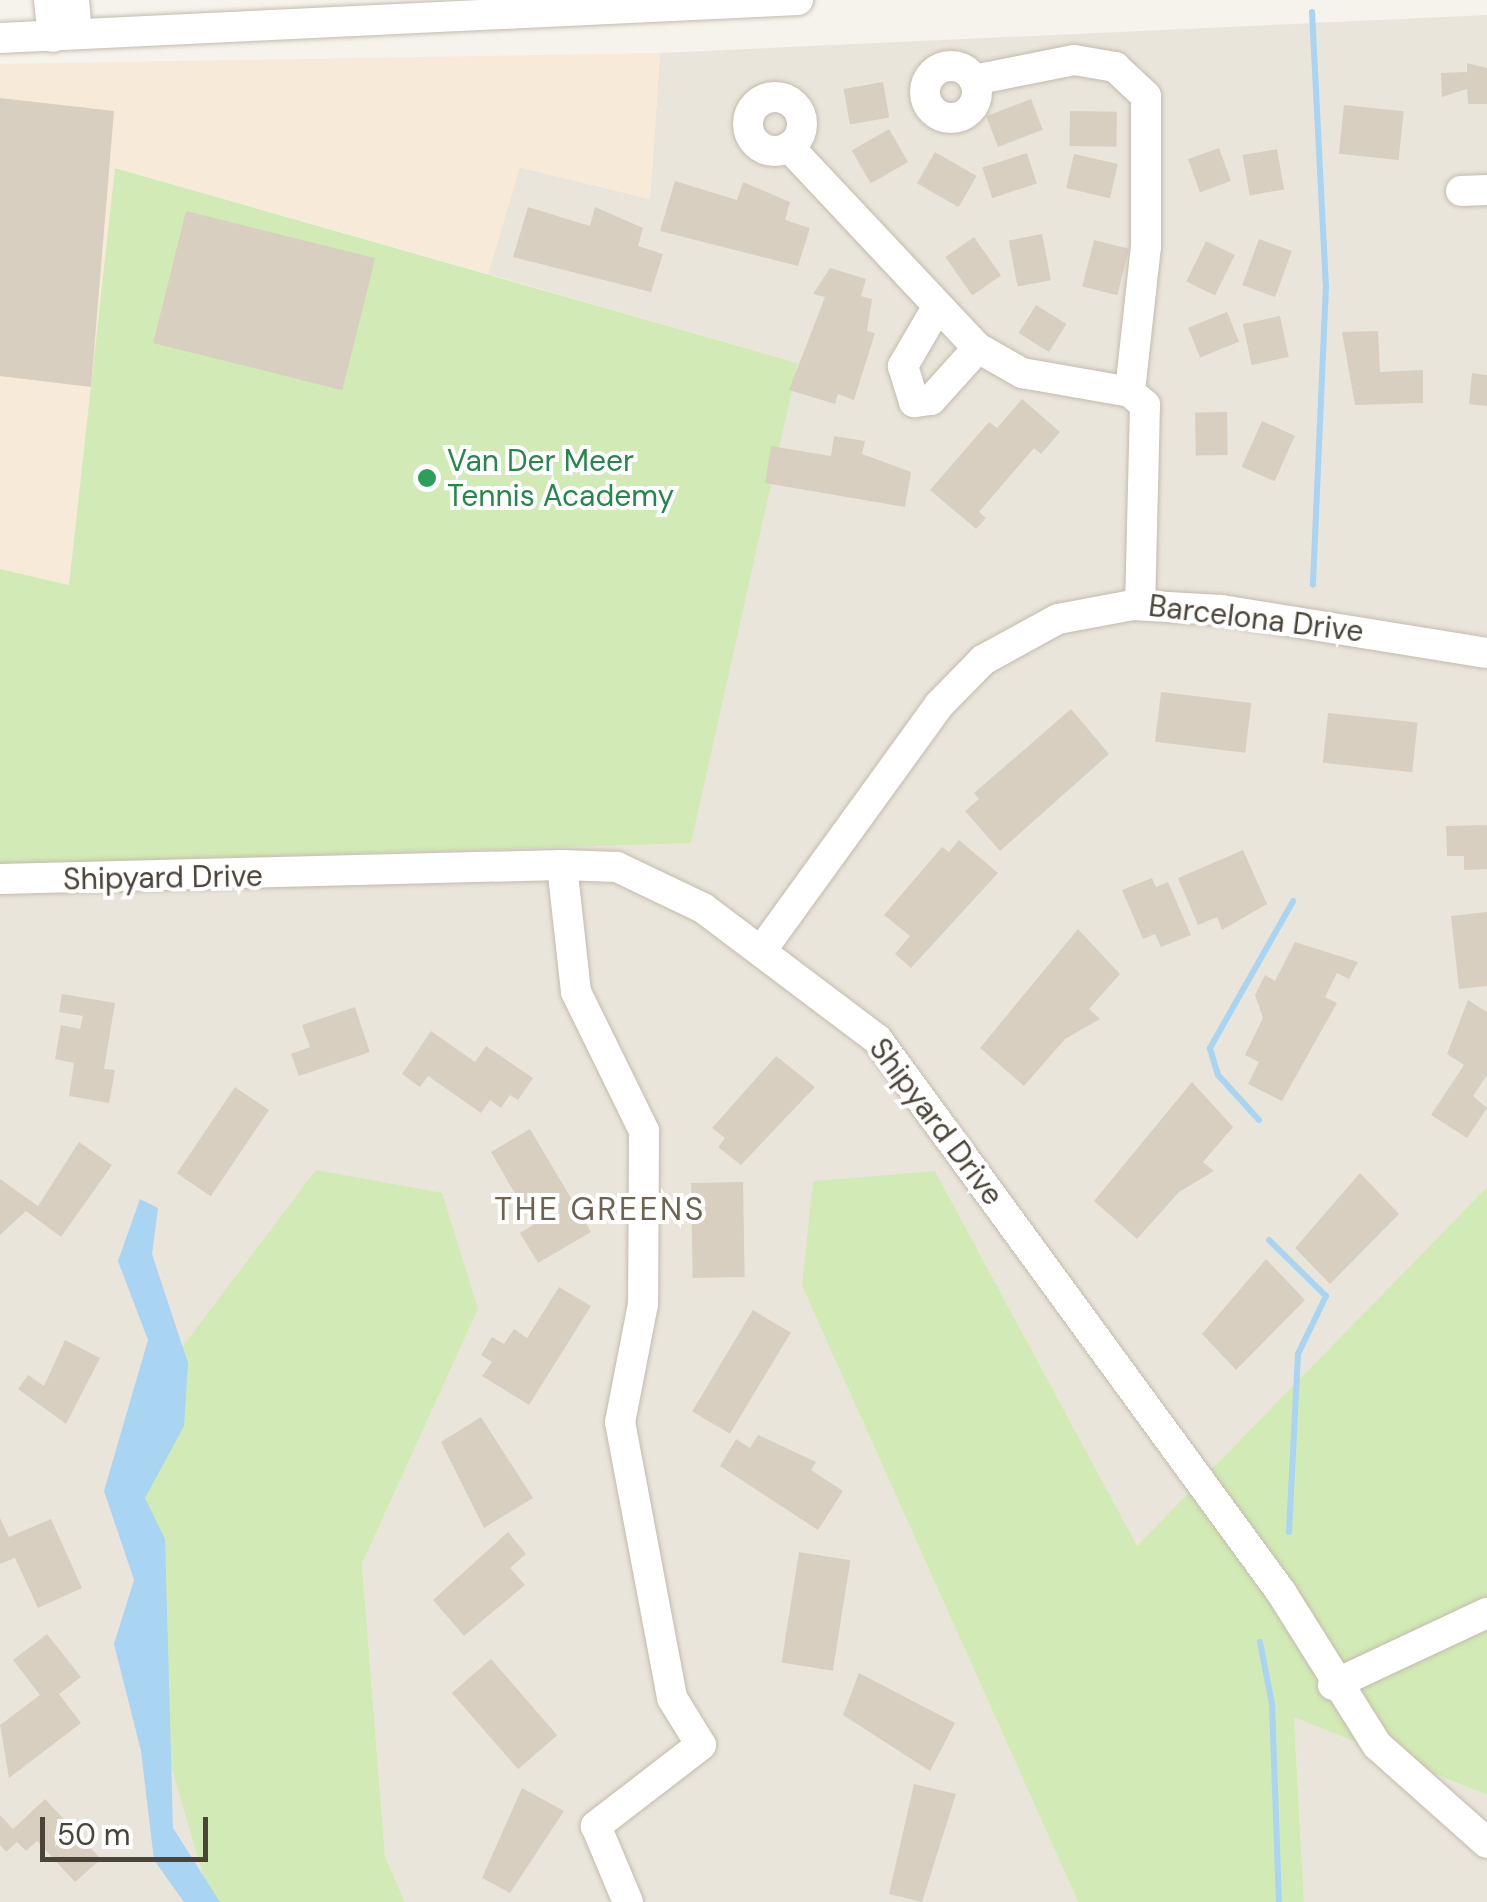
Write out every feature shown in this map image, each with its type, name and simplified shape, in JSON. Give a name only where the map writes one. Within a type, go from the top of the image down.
[{"type":"street","points":[[49,0],[65,36]]},
{"type":"street","points":[[65,36],[74,0]]},
{"type":"street","points":[[0,38],[65,36],[158,14],[798,0]]},
{"type":"street","points":[[974,80],[1074,60],[1115,67],[1146,96],[1146,246],[1130,392]]},
{"type":"street","points":[[789,147],[905,262],[935,312],[978,348],[1022,373],[1130,392],[1145,405],[1140,605]]},
{"type":"street","points":[[935,312],[903,366],[904,394],[914,402],[931,400],[978,348]]},
{"type":"street","name":"Barcelona Drive","points":[[760,951],[982,660],[1058,619],[1140,605],[1487,653]]},
{"type":"street","points":[[562,864],[576,992],[644,1131],[644,1304],[620,1422],[672,1698],[701,1745],[596,1826],[628,1902]]},
{"type":"street","name":"Shipyard Drive","points":[[0,879],[562,864],[617,867],[666,884],[877,1039],[1282,1592],[1333,1685],[1428,1798],[1487,1843]]},
{"type":"street","points":[[1333,1685],[1487,1614]]},
{"type":"shaded area","points":[[1487,15],[1487,1187],[1137,1547],[935,1171],[802,1286],[1078,1902],[405,1902],[385,1856],[362,1564],[478,1309],[207,1883],[211,1902],[0,1902],[0,865],[798,363],[488,274],[519,167],[650,199],[660,53]]},
{"type":"shaded area","points":[[660,53],[650,199],[520,167],[488,274],[116,168],[69,585],[0,569],[0,64]]},
{"type":"shaded area","points":[[1294,1716],[1487,1795],[1487,1902],[1304,1902]]},
{"type":"green space","name":"Van Der Meer Tennis Academy","points":[[115,168],[798,363],[691,843],[0,865],[0,569],[69,585]]},
{"type":"green space","points":[[316,1170],[442,1193],[478,1309],[362,1564],[385,1856],[405,1902],[211,1902],[162,1735],[139,1404]]},
{"type":"green space","points":[[935,1171],[1137,1546],[1487,1187],[1487,1795],[1294,1717],[1304,1902],[1078,1902],[802,1286],[813,1181]]},
{"type":"water","points":[[140,1199],[158,1208],[152,1254],[188,1363],[184,1426],[145,1498],[165,1539],[173,1828],[220,1902],[184,1902],[154,1860],[141,1751],[114,1644],[134,1580],[104,1491],[148,1340],[118,1261]]},
{"type":"building","points":[[1467,63],[1487,68],[1487,104],[1468,104],[1467,89],[1442,97],[1441,73],[1467,72]]},
{"type":"building","points":[[883,82],[889,117],[850,124],[844,89]]},
{"type":"building","points":[[0,98],[114,111],[91,387],[0,376]]},
{"type":"building","points":[[1031,99],[1043,130],[998,147],[986,116]]},
{"type":"building","points":[[1344,105],[1404,111],[1399,160],[1339,154]]},
{"type":"building","points":[[1070,111],[1117,112],[1116,147],[1069,146]]},
{"type":"building","points":[[889,129],[908,162],[871,183],[852,150]]},
{"type":"building","points":[[1219,148],[1231,181],[1200,192],[1188,159]]},
{"type":"building","points":[[1277,149],[1284,189],[1250,195],[1243,155]]},
{"type":"building","points":[[935,152],[977,176],[959,207],[917,183]]},
{"type":"building","points":[[1027,153],[1037,183],[992,198],[982,168]]},
{"type":"building","points":[[1074,154],[1118,164],[1110,198],[1066,188]]},
{"type":"building","points":[[675,181],[737,200],[743,182],[790,202],[785,220],[810,228],[798,266],[660,231]]},
{"type":"building","points":[[528,207],[590,226],[595,207],[643,228],[638,246],[663,254],[651,292],[513,257]]},
{"type":"building","points":[[186,211],[375,258],[342,390],[153,343]]},
{"type":"building","points":[[1042,234],[1051,280],[1018,287],[1009,240]]},
{"type":"building","points":[[974,237],[1001,276],[972,296],[945,257]]},
{"type":"building","points":[[1259,239],[1292,251],[1275,297],[1242,285]]},
{"type":"building","points":[[1094,240],[1129,249],[1117,295],[1082,287]]},
{"type":"building","points":[[1206,241],[1235,255],[1215,295],[1186,281]]},
{"type":"building","points":[[830,268],[866,279],[861,296],[872,299],[867,331],[875,333],[854,400],[838,394],[835,404],[789,390],[825,297],[813,294]]},
{"type":"building","points":[[1036,305],[1067,324],[1049,352],[1019,333]]},
{"type":"building","points":[[1227,312],[1239,342],[1200,357],[1188,328]]},
{"type":"building","points":[[1280,316],[1289,357],[1252,365],[1243,324]]},
{"type":"building","points":[[1378,331],[1380,372],[1423,370],[1423,403],[1355,405],[1342,332]]},
{"type":"building","points":[[1472,373],[1487,375],[1487,406],[1469,404]]},
{"type":"building","points":[[1022,399],[1060,432],[1041,454],[1034,448],[979,512],[986,518],[976,529],[930,490],[989,422],[997,428]]},
{"type":"building","points":[[1227,412],[1228,455],[1196,456],[1195,413]]},
{"type":"building","points":[[1262,421],[1295,436],[1275,481],[1242,467]]},
{"type":"building","points":[[834,436],[865,441],[862,454],[911,472],[905,507],[765,483],[771,446],[831,456]]},
{"type":"building","points":[[1161,692],[1251,703],[1245,753],[1155,742]]},
{"type":"building","points":[[1071,709],[1109,754],[1000,851],[965,811],[979,799],[974,793]]},
{"type":"building","points":[[1328,713],[1418,722],[1412,772],[1323,763]]},
{"type":"building","points":[[1487,825],[1487,869],[1464,870],[1464,856],[1447,856],[1446,826]]},
{"type":"building","points":[[959,840],[998,873],[911,968],[895,954],[910,936],[884,915],[942,847],[949,852]]},
{"type":"building","points":[[1243,850],[1267,904],[1222,930],[1217,917],[1198,925],[1178,878]]},
{"type":"building","points":[[1152,878],[1156,887],[1168,882],[1191,935],[1161,947],[1155,934],[1143,939],[1122,890]]},
{"type":"building","points":[[1487,912],[1487,986],[1459,989],[1451,916]]},
{"type":"building","points":[[1078,929],[1120,974],[1089,1009],[1100,1019],[1065,1039],[1024,1086],[980,1048]]},
{"type":"building","points":[[1295,942],[1358,962],[1349,979],[1337,973],[1325,997],[1337,1003],[1282,1101],[1248,1084],[1259,1062],[1245,1055],[1263,1018],[1255,995],[1265,975],[1275,981]]},
{"type":"building","points":[[62,994],[115,1003],[104,1069],[115,1070],[109,1103],[69,1096],[74,1063],[55,1059],[61,1025],[80,1029],[83,1016],[59,1012]]},
{"type":"building","points":[[1468,1000],[1487,1012],[1487,1075],[1473,1096],[1487,1108],[1467,1138],[1431,1115],[1464,1065],[1447,1054]]},
{"type":"building","points":[[355,1007],[370,1052],[299,1076],[291,1054],[310,1047],[302,1025]]},
{"type":"building","points":[[431,1031],[475,1062],[486,1046],[533,1078],[518,1100],[510,1095],[501,1108],[490,1100],[481,1113],[428,1076],[420,1087],[402,1074]]},
{"type":"building","points":[[776,1056],[815,1087],[741,1165],[718,1147],[725,1138],[712,1128]]},
{"type":"building","points":[[1192,1082],[1233,1127],[1203,1162],[1214,1171],[1179,1192],[1137,1239],[1094,1201]]},
{"type":"building","points":[[235,1087],[269,1110],[211,1196],[177,1173]]},
{"type":"building","points":[[530,1129],[591,1232],[538,1263],[520,1233],[533,1225],[491,1152]]},
{"type":"building","points":[[79,1142],[112,1165],[61,1237],[26,1211],[0,1235],[0,1179],[38,1206]]},
{"type":"building","points":[[1360,1173],[1399,1214],[1330,1284],[1295,1248]]},
{"type":"building","points":[[743,1182],[745,1277],[693,1278],[691,1183]]},
{"type":"building","points":[[1266,1259],[1305,1300],[1236,1370],[1202,1334]]},
{"type":"building","points":[[559,1287],[591,1306],[529,1405],[482,1376],[492,1362],[481,1355],[492,1337],[504,1344],[514,1329],[527,1338]]},
{"type":"building","points":[[753,1310],[791,1333],[730,1434],[692,1411]]},
{"type":"building","points":[[65,1340],[100,1358],[66,1424],[18,1389],[28,1375],[44,1386]]},
{"type":"building","points":[[481,1417],[533,1498],[484,1528],[441,1442]]},
{"type":"building","points":[[758,1435],[816,1462],[811,1470],[843,1491],[818,1530],[720,1466],[736,1439],[750,1448]]},
{"type":"building","points":[[0,1518],[9,1537],[51,1519],[82,1588],[38,1608],[15,1558],[0,1564]]},
{"type":"building","points":[[508,1532],[526,1554],[510,1568],[525,1585],[464,1636],[433,1600]]},
{"type":"building","points":[[799,1552],[850,1560],[833,1671],[781,1663]]},
{"type":"building","points":[[47,1634],[81,1677],[59,1694],[81,1723],[9,1778],[0,1725],[40,1695],[13,1660]]},
{"type":"building","points":[[491,1659],[557,1735],[518,1769],[452,1693]]},
{"type":"building","points":[[859,1673],[955,1723],[930,1771],[843,1715]]},
{"type":"building","points":[[914,1784],[956,1794],[922,1902],[889,1894]]},
{"type":"building","points":[[522,1788],[564,1811],[510,1893],[482,1878]]},
{"type":"building","points":[[45,1799],[101,1859],[75,1882],[37,1841],[26,1851],[17,1842],[6,1852],[0,1845],[0,1815],[13,1829]]},
{"type":"waterway","points":[[1312,12],[1326,285],[1313,585]]},
{"type":"waterway","points":[[1259,1120],[1218,1075],[1210,1048],[1293,901]]},
{"type":"waterway","points":[[1269,1240],[1326,1296],[1298,1354],[1289,1532]]},
{"type":"waterway","points":[[1260,1642],[1272,1704],[1279,1902]]},
{"type":"place","name":"Van Der Meer Tennis Academy","points":[[427,478]]},
{"type":"district","name":"THE GREENS","points":[[600,1209]]}]
